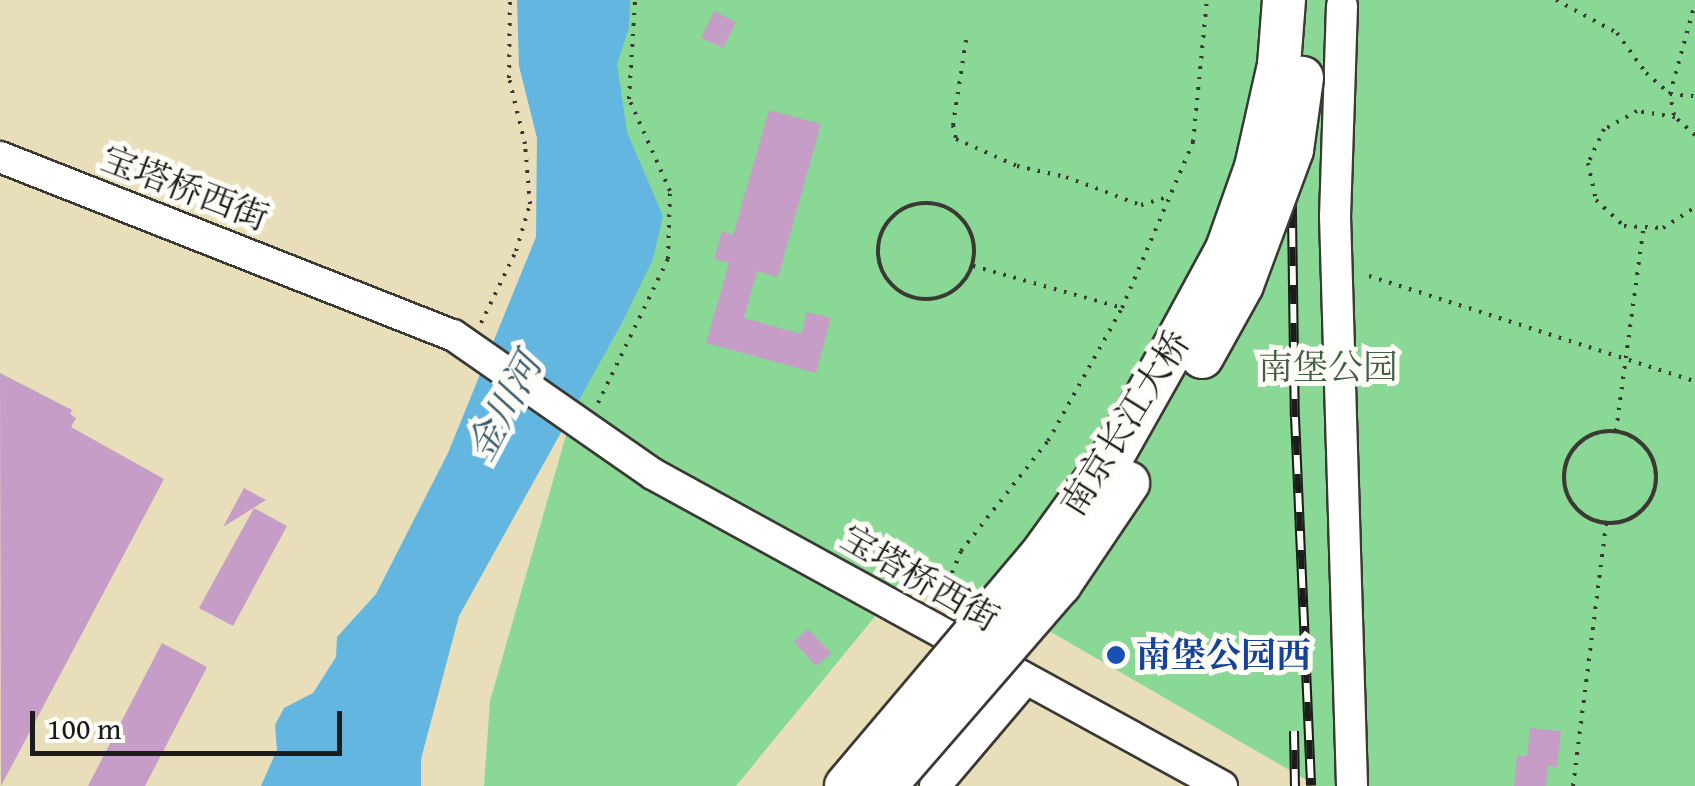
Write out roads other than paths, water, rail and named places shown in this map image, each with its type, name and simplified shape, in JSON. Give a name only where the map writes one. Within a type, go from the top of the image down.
[{"type":"highway","name":"南京长江大桥","points":[[846,786],[1039,558],[1112,457],[1160,373],[1227,250],[1256,167],[1278,66],[1284,0]]},
{"type":"highway","name":"南京长江大桥","points":[[884,786],[1060,584],[1151,449],[1242,286],[1292,150],[1327,3]]},
{"type":"street","points":[[1327,3],[1352,786]]},
{"type":"street","name":"宝塔桥西街","points":[[0,157],[464,333],[653,474],[840,574],[1024,681],[1222,786]]},
{"type":"street","points":[[935,786],[1024,681]]},
{"type":"water","name":"金川河","points":[[517,0],[630,0],[629,28],[617,64],[627,132],[663,216],[653,259],[623,321],[459,616],[421,759],[421,786],[261,786],[277,750],[275,725],[284,708],[313,693],[336,657],[337,637],[376,594],[448,453],[536,237],[537,138],[519,66]]},
{"type":"railway","points":[[1289,0],[1295,417],[1311,786]]},
{"type":"railway","points":[[1294,731],[1295,786]]},
{"type":"place","name":"南堡公园西","points":[[1116,655]]},
{"type":"park label","name":"南堡公园","points":[[1328,367]]}]
